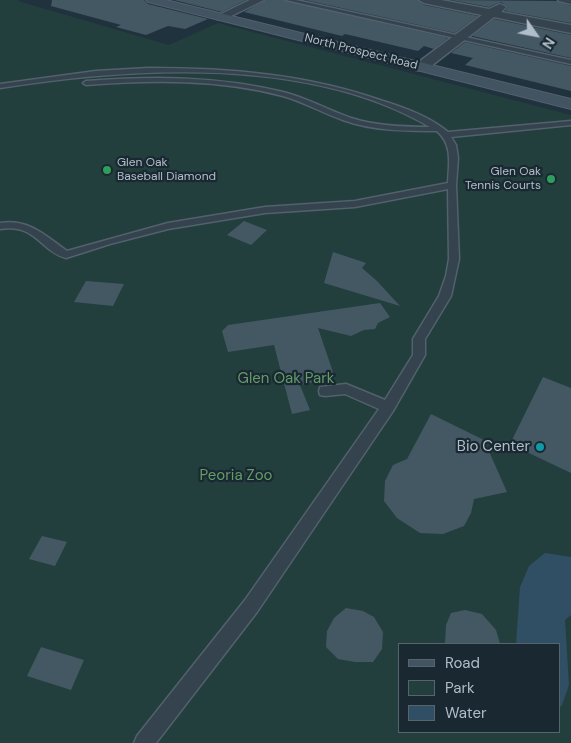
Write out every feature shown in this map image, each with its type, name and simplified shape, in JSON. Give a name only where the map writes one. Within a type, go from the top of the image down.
[{"type":"main road","name":"North Prospect Road","points":[[152,0],[571,104]]},
{"type":"street","points":[[221,17],[259,0]]},
{"type":"street","points":[[424,0],[571,29]]},
{"type":"street","points":[[420,67],[508,0]]},
{"type":"lane","points":[[289,0],[571,62]]},
{"type":"lane","points":[[561,0],[571,2]]},
{"type":"lane","points":[[0,86],[110,72],[177,70],[242,73],[302,81],[354,92],[412,115],[445,134],[454,150],[452,185],[454,259],[446,292],[419,339],[419,355],[388,407],[251,606],[144,743]]},
{"type":"lane","points":[[53,86],[158,79],[230,84],[284,94],[358,122],[392,128],[437,129]]},
{"type":"lane","points":[[445,134],[571,123]]},
{"type":"lane","points":[[0,226],[16,224],[29,228],[66,255],[106,242],[168,226],[265,210],[355,204],[452,185]]},
{"type":"lane","points":[[325,391],[346,389],[388,407]]},
{"type":"green space","name":"Glen Oak Park","points":[[0,0],[20,0],[18,1],[169,45],[218,23],[571,115],[571,743],[0,743]]},
{"type":"water","points":[[545,553],[571,557],[571,615],[565,620],[569,685],[561,706],[561,643],[516,643],[520,587],[529,566]]},
{"type":"building","points":[[52,0],[144,0],[148,4],[208,19],[185,29],[168,26],[146,35],[116,27],[121,25],[51,6]]},
{"type":"building","points":[[174,0],[246,0],[222,12]]},
{"type":"building","points":[[266,0],[284,0],[448,38],[434,49],[424,46],[418,51],[345,34],[342,36],[244,12]]},
{"type":"building","points":[[305,0],[417,0],[424,5],[478,16],[455,33]]},
{"type":"building","points":[[451,0],[557,1],[571,6],[571,23],[505,11],[508,7],[501,2],[489,7]]},
{"type":"building","points":[[494,19],[571,35],[571,58],[472,36]]},
{"type":"building","points":[[465,42],[571,66],[571,91],[465,65],[473,58],[451,53]]},
{"type":"building","points":[[244,221],[267,230],[251,245],[227,235]]},
{"type":"building","points":[[333,252],[366,263],[362,268],[400,306],[324,283]]},
{"type":"building","points":[[86,281],[124,284],[113,306],[74,302]]},
{"type":"building","points":[[380,303],[390,317],[378,323],[375,329],[364,330],[351,336],[318,328],[335,378],[300,385],[310,410],[292,414],[274,345],[228,352],[222,331],[228,325]]},
{"type":"building","points":[[543,377],[571,388],[571,473],[510,444]]},
{"type":"building","points":[[431,414],[484,440],[507,492],[474,499],[471,513],[464,526],[443,534],[420,533],[397,518],[384,501],[385,481],[393,465],[407,459]]},
{"type":"building","points":[[42,536],[67,542],[55,566],[29,559]]},
{"type":"building","points":[[346,608],[363,611],[374,617],[383,632],[382,649],[373,662],[355,662],[338,659],[326,647],[327,631],[334,618]]},
{"type":"building","points":[[465,610],[482,614],[496,630],[500,643],[445,643],[446,625],[451,613]]},
{"type":"building","points":[[41,647],[84,660],[71,690],[27,676]]},
{"type":"place","name":"Glen Oak Baseball Diamond","points":[[107,170]]},
{"type":"place","name":"Glen Oak Tennis Courts","points":[[551,179]]},
{"type":"place","name":"Bio Center","points":[[540,447]]},
{"type":"park label","name":"Peoria Zoo","points":[[236,476]]}]
